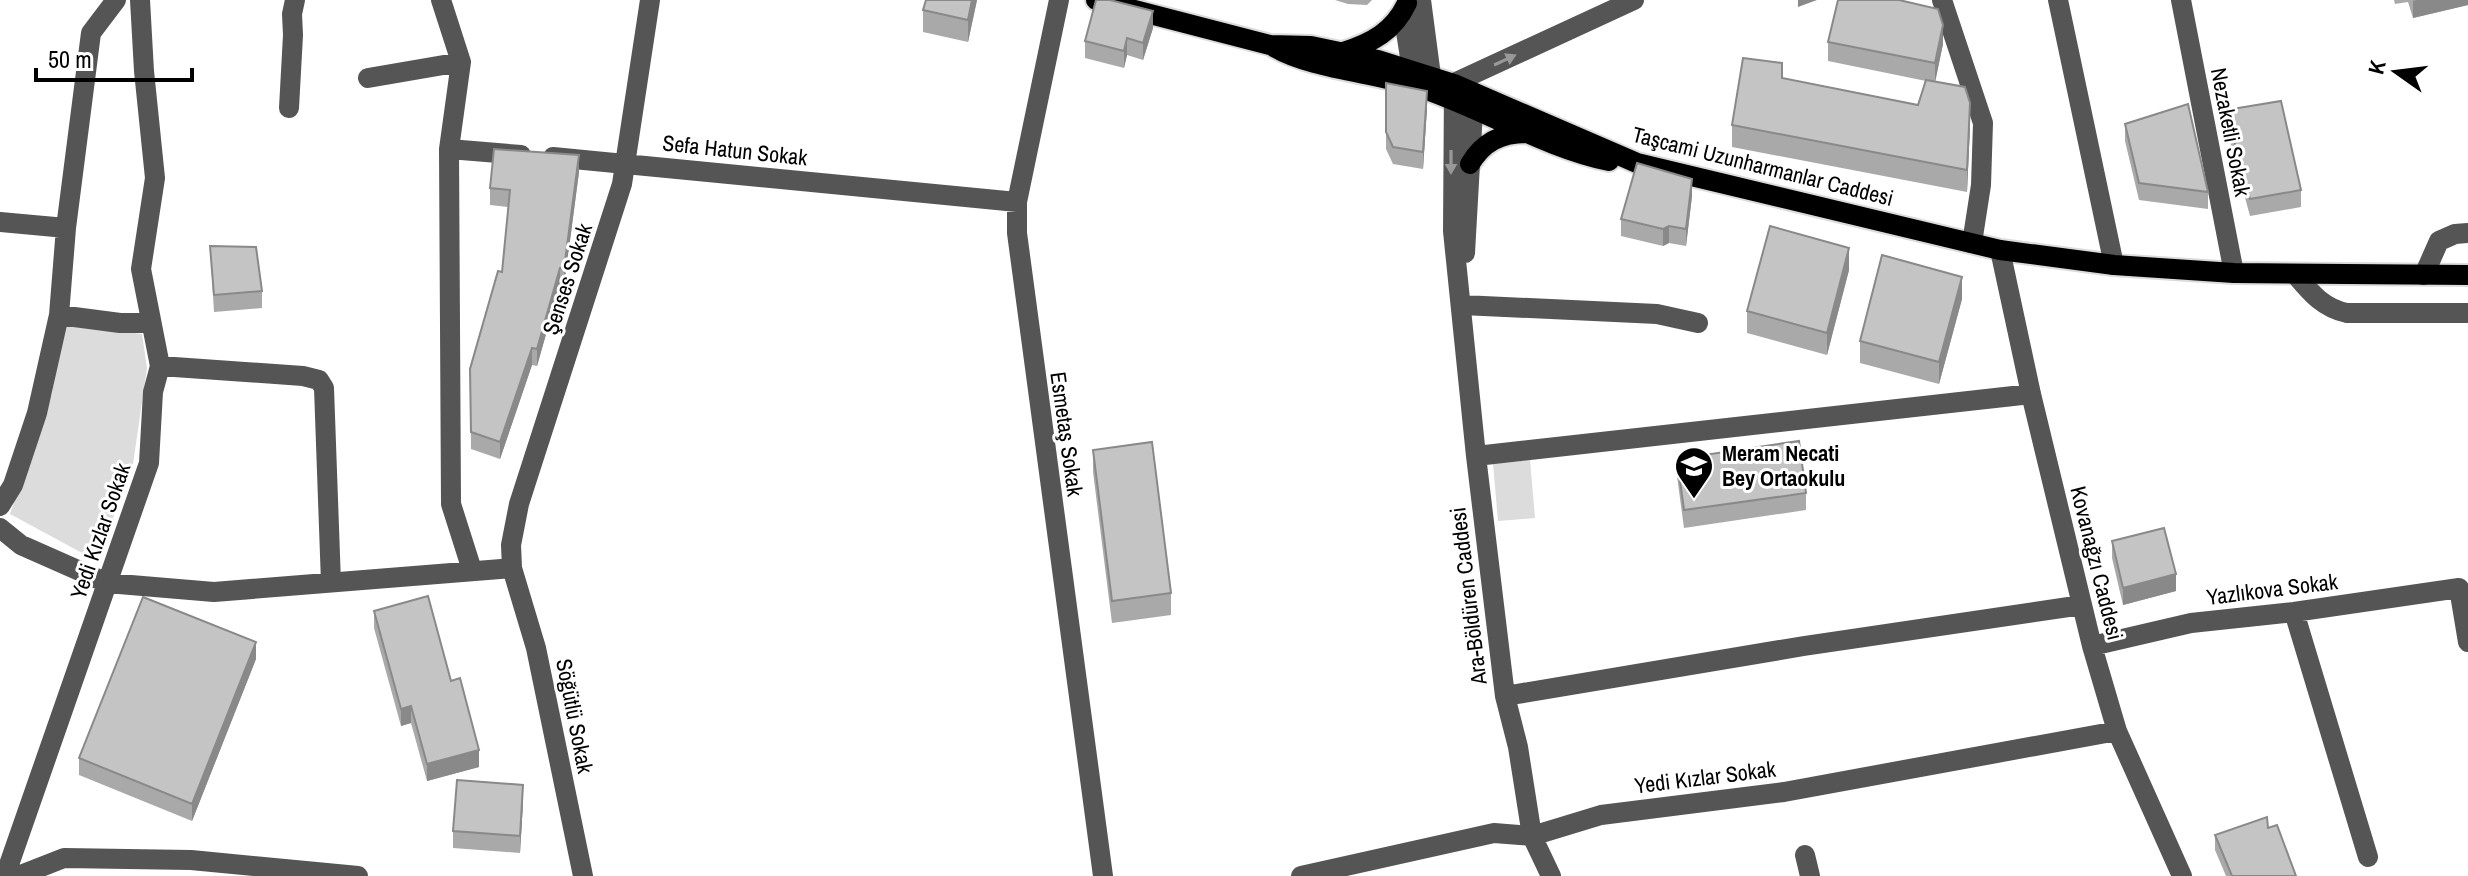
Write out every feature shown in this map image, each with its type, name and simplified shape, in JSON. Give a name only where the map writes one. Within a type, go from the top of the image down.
[{"type":"main road","points":[[1096,0],[1270,45],[1299,59],[1437,85]]},
{"type":"main road","points":[[1343,52],[1383,35],[1412,1]]},
{"type":"main road","points":[[1270,45],[1311,46],[1343,52],[1437,85],[1474,101],[1532,133],[1592,157],[1618,163],[1637,163]]},
{"type":"main road","name":"Taşcami Uzunharmanlar Caddesi","points":[[1474,101],[1637,163],[2000,250],[2114,265],[2234,273],[2468,275]]},
{"type":"main road","points":[[1470,164],[1484,145],[1494,139],[1515,133],[1532,133]]},
{"type":"street","points":[[0,506],[13,485],[37,413],[59,315],[66,228],[91,33],[116,0]]},
{"type":"street","name":"Yedi Kızlar Sokak","points":[[5,876],[149,463],[153,392],[160,366],[141,269],[155,178],[140,0]]},
{"type":"street","points":[[289,108],[295,0]]},
{"type":"street","points":[[441,0],[461,62],[449,149],[451,504],[472,570]]},
{"type":"street","name":"Şenses Sokak","points":[[512,568],[511,545],[519,504],[619,195],[650,0]]},
{"type":"street","name":"Esmetaş Sokak","points":[[1059,0],[1017,202],[1017,233],[1103,876]]},
{"type":"street","points":[[1942,0],[1983,123],[1981,185],[1972,243]]},
{"type":"street","points":[[2058,0],[2114,265]]},
{"type":"street","name":"Nezaketli Sokak","points":[[2181,0],[2234,273]]},
{"type":"street","name":"Ara-Böldüren Caddesi","points":[[1412,1],[1437,85],[1505,696],[1518,747],[1532,836],[1551,876]]},
{"type":"street","points":[[1437,85],[1632,1]]},
{"type":"street","points":[[368,78],[461,62]]},
{"type":"street","name":"Ara-Böldüren Caddesi","points":[[1462,305],[1474,101]]},
{"type":"street","name":"Sefa Hatun Sokak","points":[[449,149],[626,163],[1017,202]]},
{"type":"street","points":[[0,222],[66,228]]},
{"type":"street","points":[[2424,275],[2439,241],[2455,234],[2468,233]]},
{"type":"street","name":"Kovanağzı Caddesi","points":[[2000,250],[2092,646],[2117,731],[2182,876]]},
{"type":"street","points":[[2295,274],[2319,301],[2347,313],[2468,313]]},
{"type":"street","points":[[1462,305],[1657,314],[1698,323]]},
{"type":"street","points":[[59,315],[120,323],[150,323]]},
{"type":"street","points":[[160,366],[303,376],[319,380],[324,388],[331,583]]},
{"type":"street","points":[[1476,456],[2031,394]]},
{"type":"street","points":[[0,528],[21,545],[107,583],[214,592],[512,568]]},
{"type":"street","name":"Söğütlü Sokak","points":[[512,568],[536,648],[583,876]]},
{"type":"street","name":"Yazlıkova Sokak","points":[[2092,646],[2191,623],[2294,612],[2459,588],[2468,642]]},
{"type":"street","points":[[1505,696],[1804,646],[2082,605]]},
{"type":"street","points":[[2294,612],[2368,857]]},
{"type":"street","name":"Yedi Kızlar Sokak","points":[[1301,876],[1494,833],[1532,836],[1601,815],[1784,792],[2117,731]]},
{"type":"street","points":[[1805,855],[1810,876]]},
{"type":"street","points":[[18,876],[64,858],[191,860],[344,875]]},
{"type":"shaded area","points":[[64,323],[142,334],[147,368],[133,464],[97,561],[10,514],[52,394]]},
{"type":"shaded area","points":[[1530,460],[1535,518],[1498,521],[1493,464]]},
{"type":"building","points":[[926,0],[972,0],[968,20],[923,10]]},
{"type":"building","points":[[1096,0],[1110,0],[1153,11],[1143,43],[1127,38],[1124,51],[1085,41]]},
{"type":"building","points":[[1838,0],[1899,0],[1938,9],[1943,25],[1935,63],[1828,42]]},
{"type":"building","points":[[1743,58],[1782,63],[1782,78],[1918,105],[1926,80],[1965,87],[1970,103],[1967,170],[1732,125]]},
{"type":"building","points":[[1386,83],[1427,91],[1423,152],[1393,147],[1386,132]]},
{"type":"building","points":[[2281,101],[2301,190],[2250,199],[2226,110]]},
{"type":"building","points":[[2188,104],[2208,192],[2139,183],[2125,124]]},
{"type":"building","points":[[494,149],[579,155],[564,269],[560,268],[537,349],[532,348],[500,442],[471,432],[470,369],[498,271],[502,272],[510,190],[490,188]]},
{"type":"building","points":[[1637,163],[1692,179],[1686,229],[1669,226],[1663,229],[1621,219]]},
{"type":"building","points":[[1770,226],[1849,248],[1827,333],[1747,311]]},
{"type":"building","points":[[210,246],[256,247],[262,291],[214,295]]},
{"type":"building","points":[[1882,255],[1962,277],[1939,362],[1860,341]]},
{"type":"building","points":[[1799,441],[1806,493],[1684,510],[1677,459]]},
{"type":"building","points":[[1152,442],[1171,593],[1112,601],[1093,450]]},
{"type":"building","points":[[2164,528],[2176,574],[2123,588],[2112,541]]},
{"type":"building","points":[[428,596],[451,681],[460,678],[479,750],[427,764],[411,706],[401,709],[374,611]]},
{"type":"building","points":[[143,597],[256,642],[192,804],[79,758]]},
{"type":"building","points":[[457,780],[523,785],[520,836],[453,831]]},
{"type":"building","points":[[2267,817],[2268,828],[2277,825],[2296,876],[2232,876],[2215,835]]},
{"type":"place","name":"Meram Necati Bey Ortaokulu","points":[[1694,500]]}]
